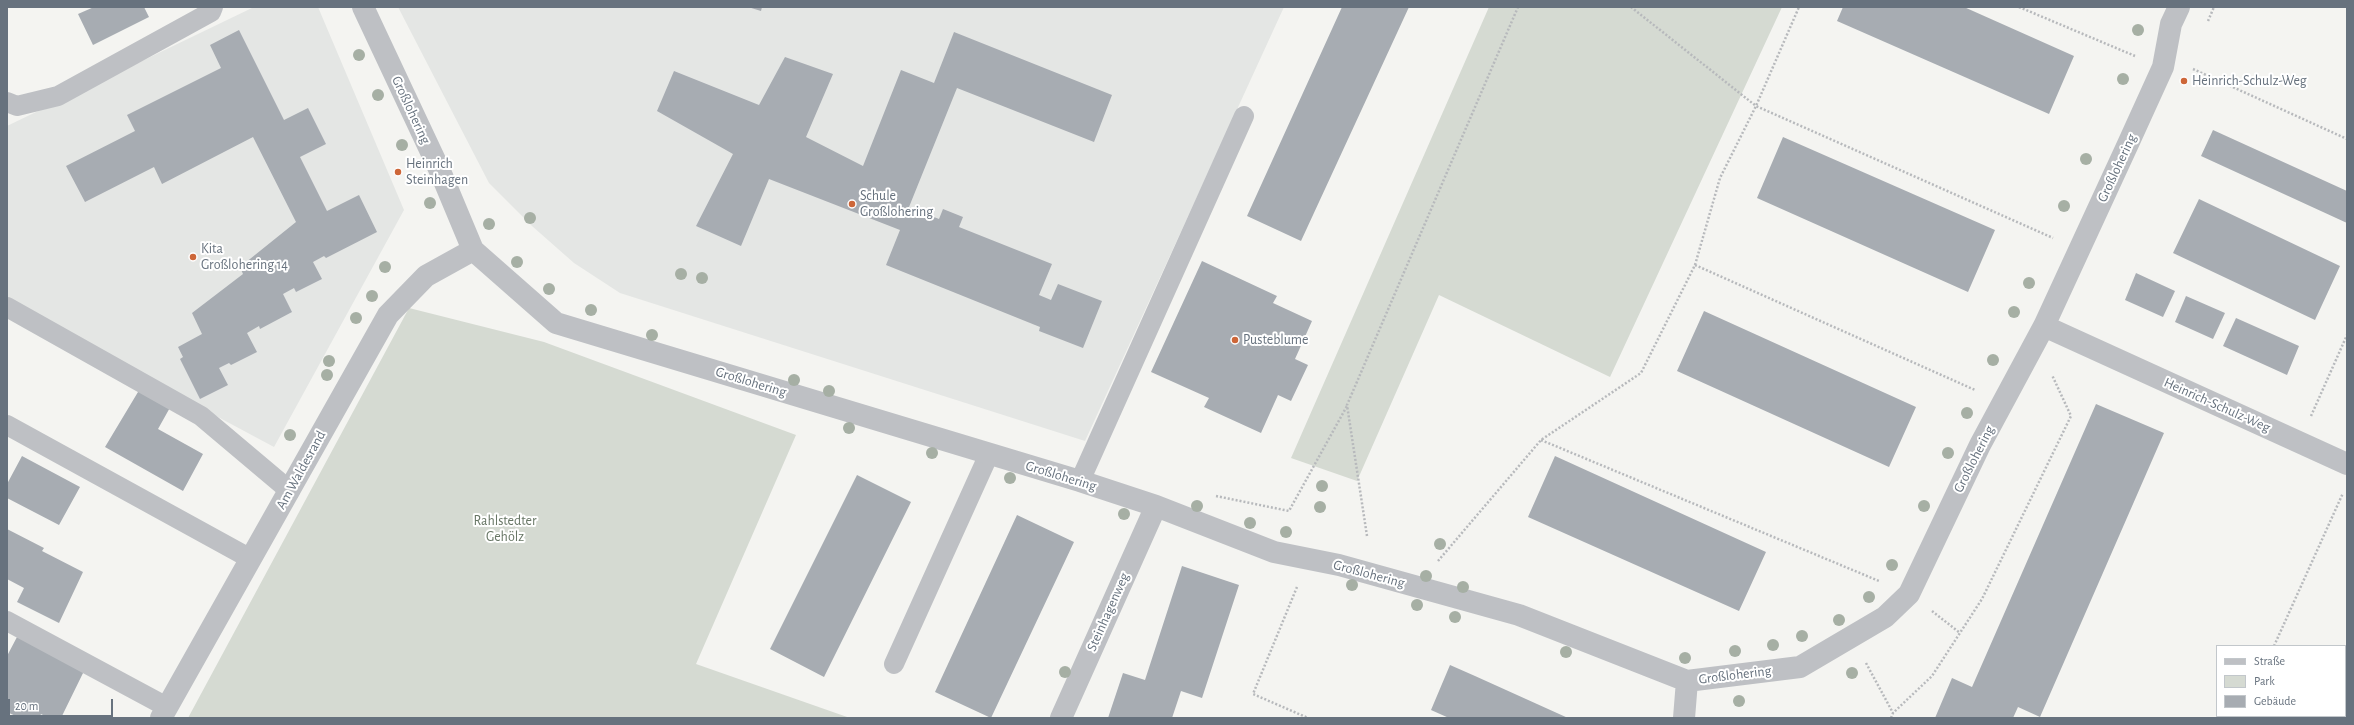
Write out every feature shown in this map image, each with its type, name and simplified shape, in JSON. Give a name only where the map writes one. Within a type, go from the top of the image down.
[{"type":"street","name":"Großlohering","points":[[363,7],[440,171],[473,250],[556,323],[1080,481],[1156,506],[1274,552],[1339,565],[1519,616],[1687,681],[1800,667],[1885,618],[1909,594],[1980,445],[2040,334],[2079,250],[2163,67],[2171,24],[2179,7]]},
{"type":"street","name":"Am Waldesrand","points":[[164,712],[388,315],[426,276],[473,250]]},
{"type":"street","name":"Heinrich-Schulz-Weg","points":[[2040,334],[2299,442],[2347,464]]},
{"type":"street","name":"Steinhagenweg","points":[[1061,718],[1156,506]]},
{"type":"street","points":[[1684,718],[1687,681]]},
{"type":"lane","points":[[7,102],[16,106],[58,96],[211,12],[213,7]]},
{"type":"lane","points":[[1080,481],[1244,116]]},
{"type":"lane","points":[[7,307],[201,416],[290,491]]},
{"type":"lane","points":[[7,425],[251,559]]},
{"type":"lane","points":[[894,664],[989,454]]},
{"type":"lane","points":[[7,621],[164,712]]},
{"type":"path","points":[[1212,495],[1289,511],[1347,405],[1518,7]]},
{"type":"path","points":[[1631,7],[1756,106],[2079,250]]},
{"type":"path","points":[[1417,587],[1541,440],[1640,373],[1694,265],[1720,178],[1756,106],[1798,7]]},
{"type":"path","points":[[2019,7],[2163,67]]},
{"type":"path","points":[[2186,66],[2347,139]]},
{"type":"path","points":[[1694,265],[2003,402]]},
{"type":"path","points":[[1891,718],[1893,713],[1932,676],[1982,600],[2072,416],[2040,334]]},
{"type":"path","points":[[2299,442],[2347,335]]},
{"type":"path","points":[[1347,405],[1367,536]]},
{"type":"path","points":[[1541,440],[1909,594],[1960,633]]},
{"type":"path","points":[[2274,645],[2344,490]]},
{"type":"path","points":[[1308,718],[1253,694],[1309,559]]},
{"type":"path","points":[[1852,638],[1893,713]]},
{"type":"shaded area","name":"Kita Großlohering 14","points":[[254,7],[318,7],[404,210],[274,447],[7,304],[7,126]]},
{"type":"shaded area","name":"Schule Großlohering","points":[[398,7],[1284,7],[1085,441],[620,293],[574,263],[532,226],[489,183]]},
{"type":"green space","points":[[1489,7],[1782,7],[1610,377],[1439,295],[1357,481],[1291,458]]},
{"type":"green space","name":"Rahlstedter Gehölz","points":[[409,308],[544,342],[796,435],[696,664],[850,718],[188,718]]},
{"type":"building","points":[[94,7],[144,7],[149,17],[93,45],[78,14]]},
{"type":"building","points":[[748,7],[762,7],[761,11]]},
{"type":"building","points":[[1342,7],[1409,7],[1301,241],[1247,216]]},
{"type":"building","points":[[1843,7],[1964,7],[2074,56],[2049,114],[1837,21]]},
{"type":"building","points":[[239,30],[284,120],[308,108],[326,144],[300,157],[327,211],[359,195],[377,232],[326,258],[324,256],[313,262],[322,279],[296,292],[294,288],[283,294],[292,312],[260,329],[259,326],[247,333],[257,352],[231,365],[229,363],[219,368],[228,385],[200,399],[180,359],[183,357],[178,347],[202,334],[192,313],[243,274],[240,267],[296,222],[253,137],[162,184],[154,167],[85,202],[66,166],[135,131],[127,115],[221,68],[210,45]]},
{"type":"building","points":[[954,32],[1112,95],[1094,142],[957,88],[909,207],[939,219],[943,209],[963,217],[959,227],[1052,264],[1039,295],[1051,300],[1058,284],[1102,301],[1083,348],[1039,331],[1040,327],[886,265],[900,230],[769,179],[741,246],[696,226],[733,154],[657,111],[674,71],[759,105],[785,57],[833,74],[806,137],[863,166],[901,70],[934,83]]},
{"type":"building","points":[[2213,130],[2347,191],[2347,223],[2201,156]]},
{"type":"building","points":[[1783,137],[1995,230],[1968,292],[1757,198]]},
{"type":"building","points":[[2199,199],[2340,266],[2315,320],[2173,253]]},
{"type":"building","name":"Pusteblume","points":[[1202,261],[1277,296],[1273,303],[1312,321],[1295,359],[1308,365],[1291,401],[1278,395],[1261,433],[1204,407],[1209,398],[1151,372]]},
{"type":"building","points":[[2136,273],[2175,291],[2163,317],[2125,300]]},
{"type":"building","points":[[2186,296],[2225,313],[2213,339],[2175,322]]},
{"type":"building","points":[[1704,311],[1916,407],[1889,467],[1677,371]]},
{"type":"building","points":[[2236,318],[2299,346],[2287,375],[2223,346]]},
{"type":"building","points":[[141,387],[172,404],[158,429],[203,454],[183,491],[105,447]]},
{"type":"building","points":[[2096,404],[2164,433],[2040,717],[2018,707],[2013,718],[1935,718],[1952,678],[1972,687]]},
{"type":"building","points":[[22,456],[80,487],[59,525],[7,498],[7,484]]},
{"type":"building","points":[[1555,456],[1766,552],[1739,611],[1528,517]]},
{"type":"building","points":[[857,475],[911,502],[824,677],[770,649]]},
{"type":"building","points":[[1017,515],[1074,542],[991,718],[935,692]]},
{"type":"building","points":[[7,529],[44,548],[42,551],[83,572],[59,623],[17,602],[24,588],[7,579]]},
{"type":"building","points":[[1182,566],[1239,585],[1202,698],[1181,691],[1172,718],[1108,718],[1123,673],[1145,680]]},
{"type":"building","points":[[17,637],[84,671],[61,718],[49,718],[41,714],[39,718],[20,718],[7,712],[7,656]]},
{"type":"building","points":[[1450,665],[1568,718],[1449,718],[1431,710]]},
{"type":"building","points":[[2292,717],[2336,717],[2336,718]]},
{"type":"place","name":"Heinrich-Schulz-Weg","points":[[2184,81]]},
{"type":"place","name":"Heinrich Steinhagen","points":[[398,172]]},
{"type":"place","name":"Schule Großlohering","points":[[852,204]]},
{"type":"place","name":"Kita Großlohering 14","points":[[193,257]]},
{"type":"place","name":"Pusteblume","points":[[1235,340]]}]
